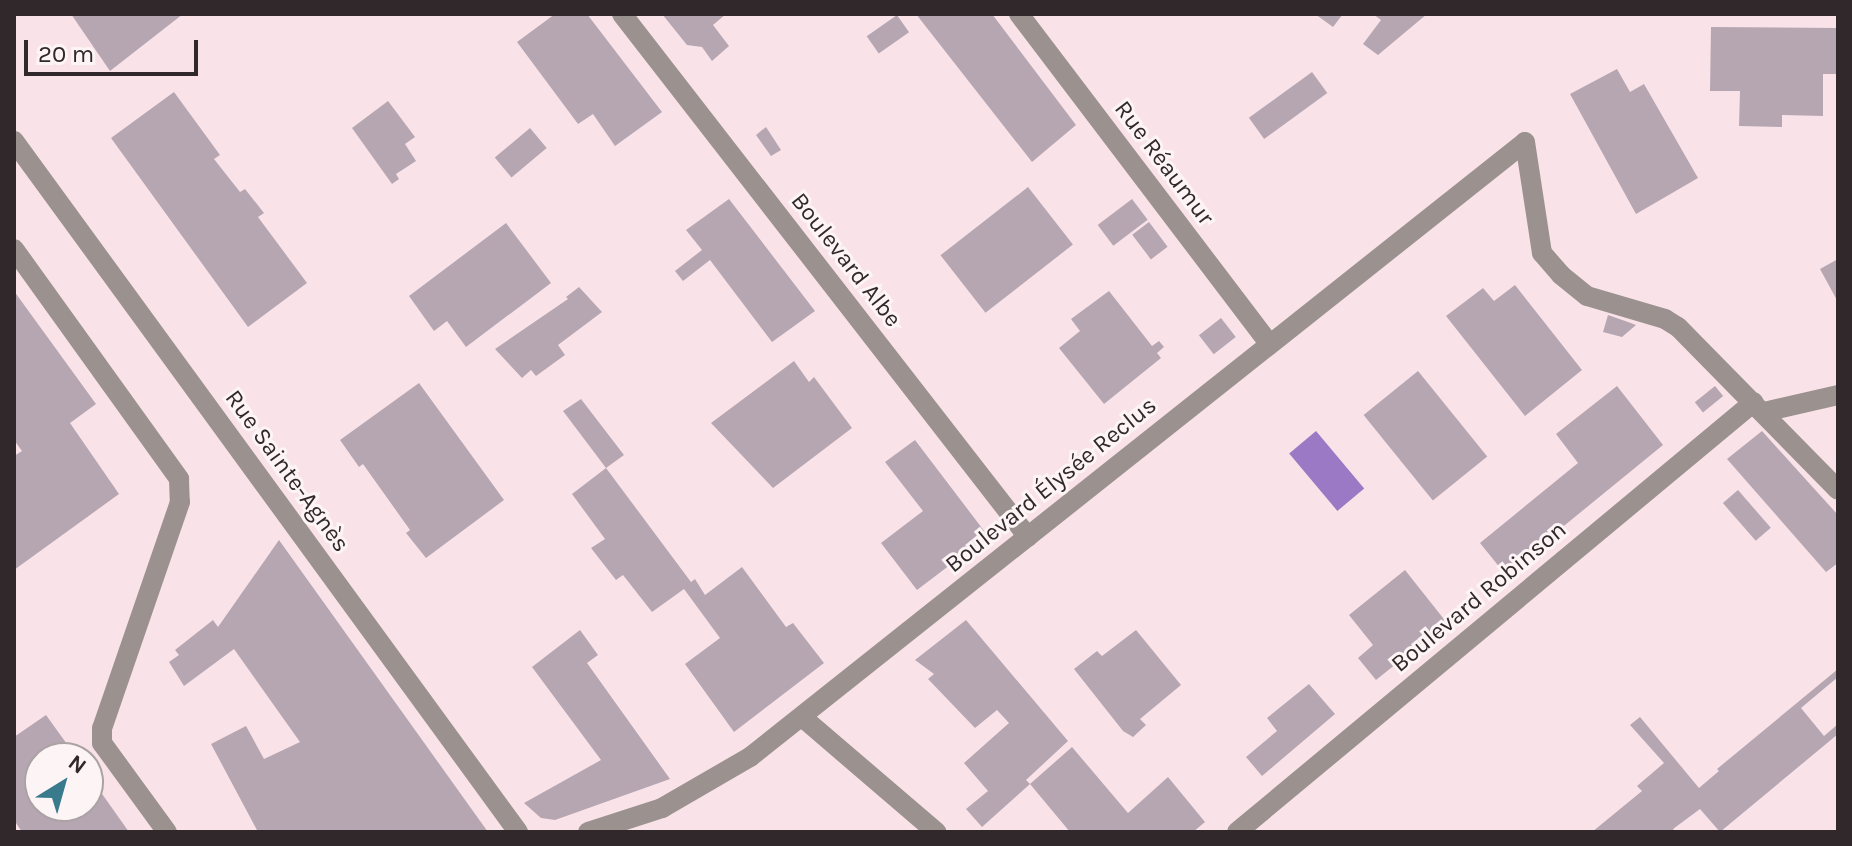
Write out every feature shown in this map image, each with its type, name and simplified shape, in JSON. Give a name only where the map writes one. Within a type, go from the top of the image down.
[{"type":"street","name":"Boulevard Albe","points":[[622,14],[1028,537]]},
{"type":"street","name":"Rue Réaumur","points":[[1019,14],[1269,343]]},
{"type":"street","name":"Rue Sainte-Agnès","points":[[14,141],[518,832]]},
{"type":"street","name":"Boulevard Élysée Reclus","points":[[588,832],[662,808],[750,757],[1525,142],[1542,253],[1561,275],[1587,296],[1665,319],[1759,407]]},
{"type":"street","points":[[14,249],[179,479],[180,502],[102,728],[102,743],[167,832]]},
{"type":"street","points":[[1759,407],[1838,395]]},
{"type":"street","points":[[1759,407],[1838,490]]},
{"type":"street","name":"Boulevard Robinson","points":[[1237,832],[1759,407]]},
{"type":"street","points":[[802,717],[936,832]]},
{"type":"shaded area","points":[[1316,431],[1364,488],[1337,511],[1289,453]]},
{"type":"building","points":[[71,14],[183,14],[110,71]]},
{"type":"building","points":[[555,14],[587,14],[662,112],[615,146],[593,114],[578,124],[517,42]]},
{"type":"building","points":[[662,14],[726,14],[713,25],[729,46],[712,61],[702,47],[687,45]]},
{"type":"building","points":[[916,14],[992,14],[1076,125],[1032,162]]},
{"type":"building","points":[[1315,14],[1343,14],[1333,27]]},
{"type":"building","points":[[1373,14],[1427,14],[1378,55],[1363,44],[1381,20]]},
{"type":"building","points":[[897,15],[909,32],[879,53],[867,36]]},
{"type":"building","points":[[1711,27],[1838,28],[1838,74],[1823,74],[1823,116],[1782,115],[1782,127],[1739,126],[1740,91],[1710,91]]},
{"type":"building","points":[[1617,69],[1630,92],[1644,84],[1698,178],[1636,214],[1570,94]]},
{"type":"building","points":[[1312,72],[1327,93],[1264,139],[1249,118]]},
{"type":"building","points":[[174,92],[220,155],[214,159],[240,192],[245,189],[264,213],[258,217],[307,283],[248,327],[111,138]]},
{"type":"building","points":[[388,101],[415,137],[405,144],[416,161],[396,174],[399,179],[392,184],[352,128]]},
{"type":"building","points":[[766,127],[781,150],[771,156],[756,135]]},
{"type":"building","points":[[530,128],[547,148],[511,177],[495,158]]},
{"type":"building","points":[[1028,187],[1073,245],[985,313],[941,255]]},
{"type":"building","points":[[729,199],[815,311],[772,342],[710,260],[683,281],[675,271],[702,250],[686,230]]},
{"type":"building","points":[[1132,199],[1148,220],[1113,246],[1098,225]]},
{"type":"building","points":[[1149,222],[1168,247],[1151,259],[1132,235]]},
{"type":"building","points":[[506,223],[551,283],[466,347],[447,321],[434,331],[409,296]]},
{"type":"building","points":[[1838,259],[1838,302],[1820,269]]},
{"type":"building","points":[[1515,285],[1582,370],[1525,416],[1446,316],[1483,288],[1494,301]]},
{"type":"building","points":[[579,287],[602,312],[558,345],[565,355],[536,376],[531,370],[522,378],[495,349],[568,299],[566,297]]},
{"type":"building","points":[[14,291],[96,404],[70,423],[119,494],[14,570],[14,456],[22,451],[14,440]]},
{"type":"building","points":[[1109,291],[1152,346],[1159,341],[1164,347],[1157,353],[1161,358],[1104,404],[1059,348],[1080,331],[1071,319]]},
{"type":"building","points":[[1608,315],[1636,325],[1622,337],[1603,332]]},
{"type":"building","points":[[1221,318],[1236,337],[1214,354],[1199,335]]},
{"type":"building","points":[[794,361],[809,382],[814,377],[852,428],[773,488],[711,423]]},
{"type":"building","points":[[1418,371],[1487,456],[1433,501],[1364,415]]},
{"type":"building","points":[[419,383],[504,500],[426,558],[406,533],[410,530],[363,464],[359,467],[340,440]]},
{"type":"building","points":[[1617,386],[1663,445],[1505,574],[1480,543],[1578,463],[1556,434]]},
{"type":"building","points":[[1715,386],[1723,396],[1703,412],[1695,402]]},
{"type":"building","points":[[581,399],[624,455],[606,468],[563,411]]},
{"type":"building","points":[[1762,431],[1838,515],[1838,563],[1826,572],[1727,459]]},
{"type":"building","points":[[915,440],[988,536],[917,590],[881,543],[923,511],[885,462]]},
{"type":"building","points":[[606,468],[691,582],[695,579],[705,595],[742,567],[786,627],[793,623],[824,663],[734,732],[685,664],[720,638],[684,589],[652,612],[623,575],[616,580],[591,548],[605,539],[572,494]]},
{"type":"building","points":[[1738,490],[1771,528],[1756,541],[1723,503]]},
{"type":"building","points":[[279,540],[488,832],[258,832],[211,744],[246,726],[264,759],[300,742],[234,649],[184,686],[169,662],[179,655],[175,650],[213,620],[218,627]]},
{"type":"building","points":[[1405,570],[1447,623],[1376,680],[1358,658],[1373,645],[1349,615]]},
{"type":"building","points":[[966,620],[1068,741],[1026,780],[1030,784],[982,827],[966,809],[988,791],[964,763],[1009,723],[997,710],[975,728],[928,679],[934,674],[915,660]]},
{"type":"building","points":[[580,630],[598,655],[587,663],[670,779],[555,820],[541,818],[524,803],[601,760],[532,667]]},
{"type":"building","points":[[1136,630],[1181,685],[1140,719],[1146,725],[1133,737],[1123,731],[1074,669],[1097,651],[1102,656]]},
{"type":"building","points":[[1838,669],[1838,677],[1801,708],[1824,736],[1838,724],[1838,734],[1720,832],[1700,809],[1673,829],[1675,832],[1592,832],[1642,791],[1637,786],[1664,763],[1630,725],[1640,717],[1699,788],[1719,771],[1717,769]]},
{"type":"building","points":[[1309,684],[1335,714],[1262,776],[1246,757],[1277,731],[1267,718]]},
{"type":"building","points":[[46,715],[65,742],[24,742],[24,822],[104,822],[104,797],[129,832],[22,832],[14,820],[14,737]]},
{"type":"building","points":[[1072,747],[1128,813],[1168,777],[1205,822],[1193,832],[1070,832],[1030,784]]}]
